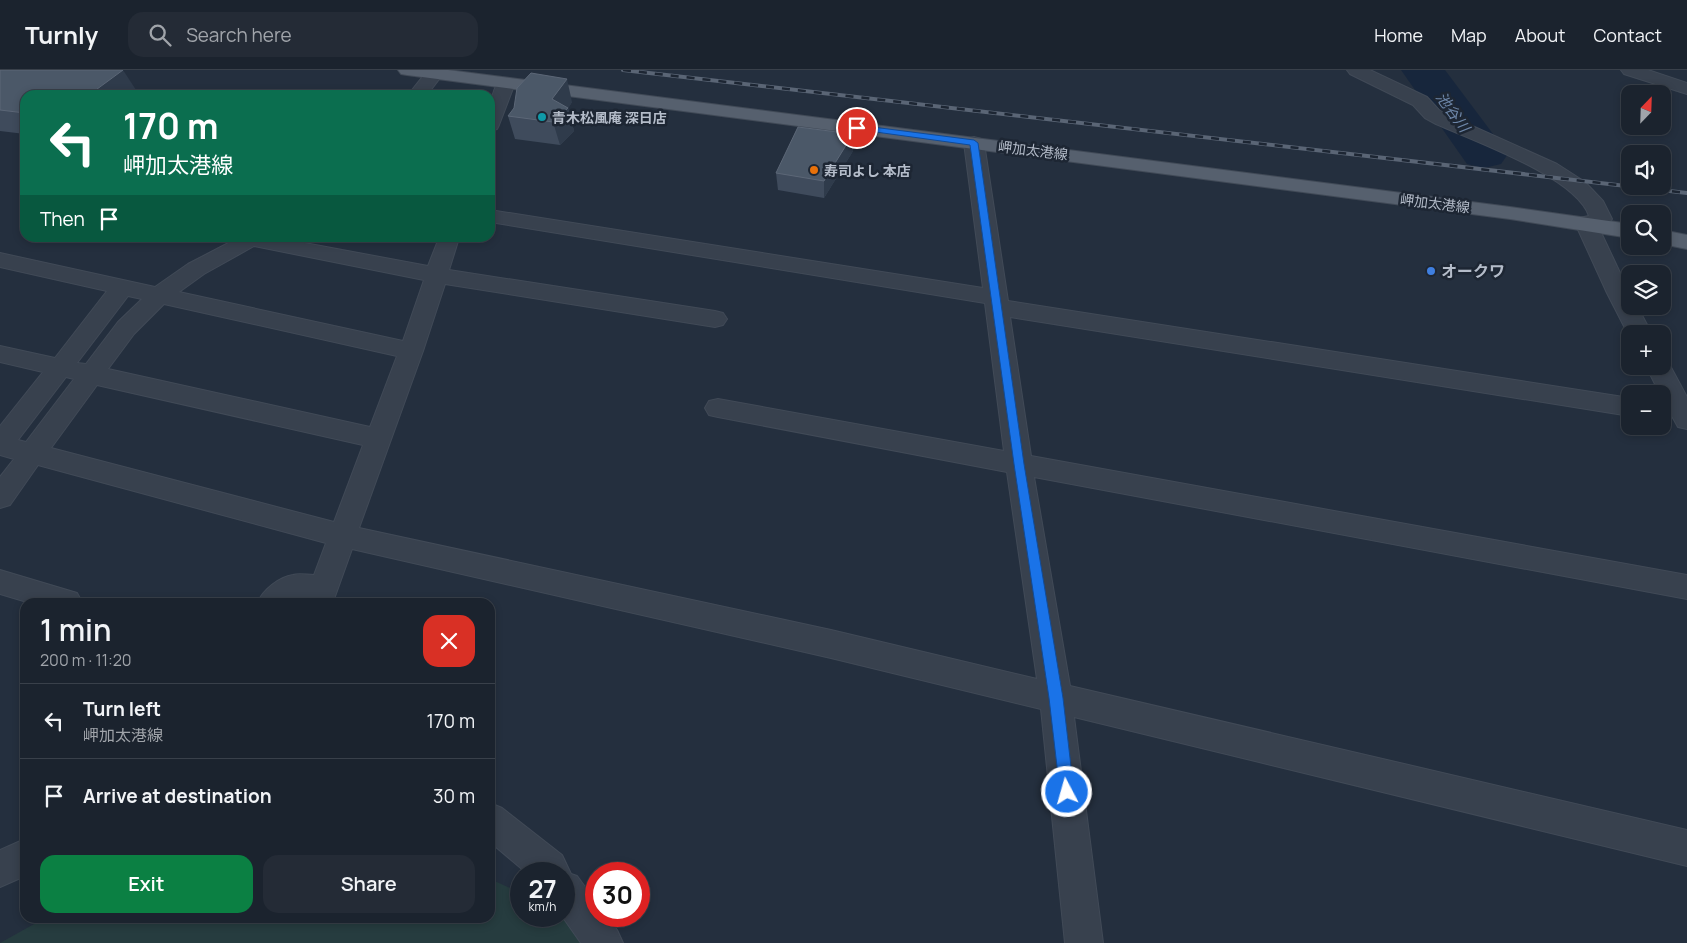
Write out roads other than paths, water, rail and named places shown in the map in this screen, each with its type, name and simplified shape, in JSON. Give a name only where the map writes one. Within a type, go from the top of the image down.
[{"type":"main road","name":"岬加太港線","points":[[407,70],[1586,223],[1621,229]]},
{"type":"main road","points":[[1671,239],[1687,242]]},
{"type":"street","points":[[1356,70],[1420,101],[1432,114],[1550,168],[1578,186],[1596,205],[1601,219],[1586,223],[1618,293],[1635,325]]},
{"type":"street","points":[[1630,70],[1687,89]]},
{"type":"street","points":[[422,90],[434,74]]},
{"type":"street","points":[[495,112],[506,83]]},
{"type":"street","points":[[974,143],[1019,464],[1056,698],[1084,943]]},
{"type":"street","points":[[495,217],[996,302],[1621,405]]},
{"type":"street","points":[[0,498],[126,328],[158,296],[196,269],[245,242]]},
{"type":"street","points":[[272,242],[436,275],[715,319]]},
{"type":"street","points":[[278,598],[293,586],[321,595],[411,351],[448,242]]},
{"type":"street","points":[[0,260],[411,351]]},
{"type":"street","points":[[122,288],[0,445],[34,452],[343,536],[831,644],[1687,848]]},
{"type":"street","points":[[0,354],[379,439]]},
{"type":"street","points":[[1662,375],[1678,416]]},
{"type":"street","points":[[718,408],[1687,587]]},
{"type":"street","points":[[0,582],[54,598]]},
{"type":"street","points":[[495,824],[539,862]]},
{"type":"street","points":[[0,869],[20,859]]},
{"type":"street","points":[[575,904],[604,943]]},
{"type":"waterway","name":"池谷川","points":[[1423,70],[1484,154]]},
{"type":"railway","points":[[623,70],[1687,193]]},
{"type":"place","name":"青木松風庵 深日店","points":[[542,117]]},
{"type":"place","name":"寿司よし 本店","points":[[814,170]]},
{"type":"place","name":"オークワ","points":[[1431,271]]}]
